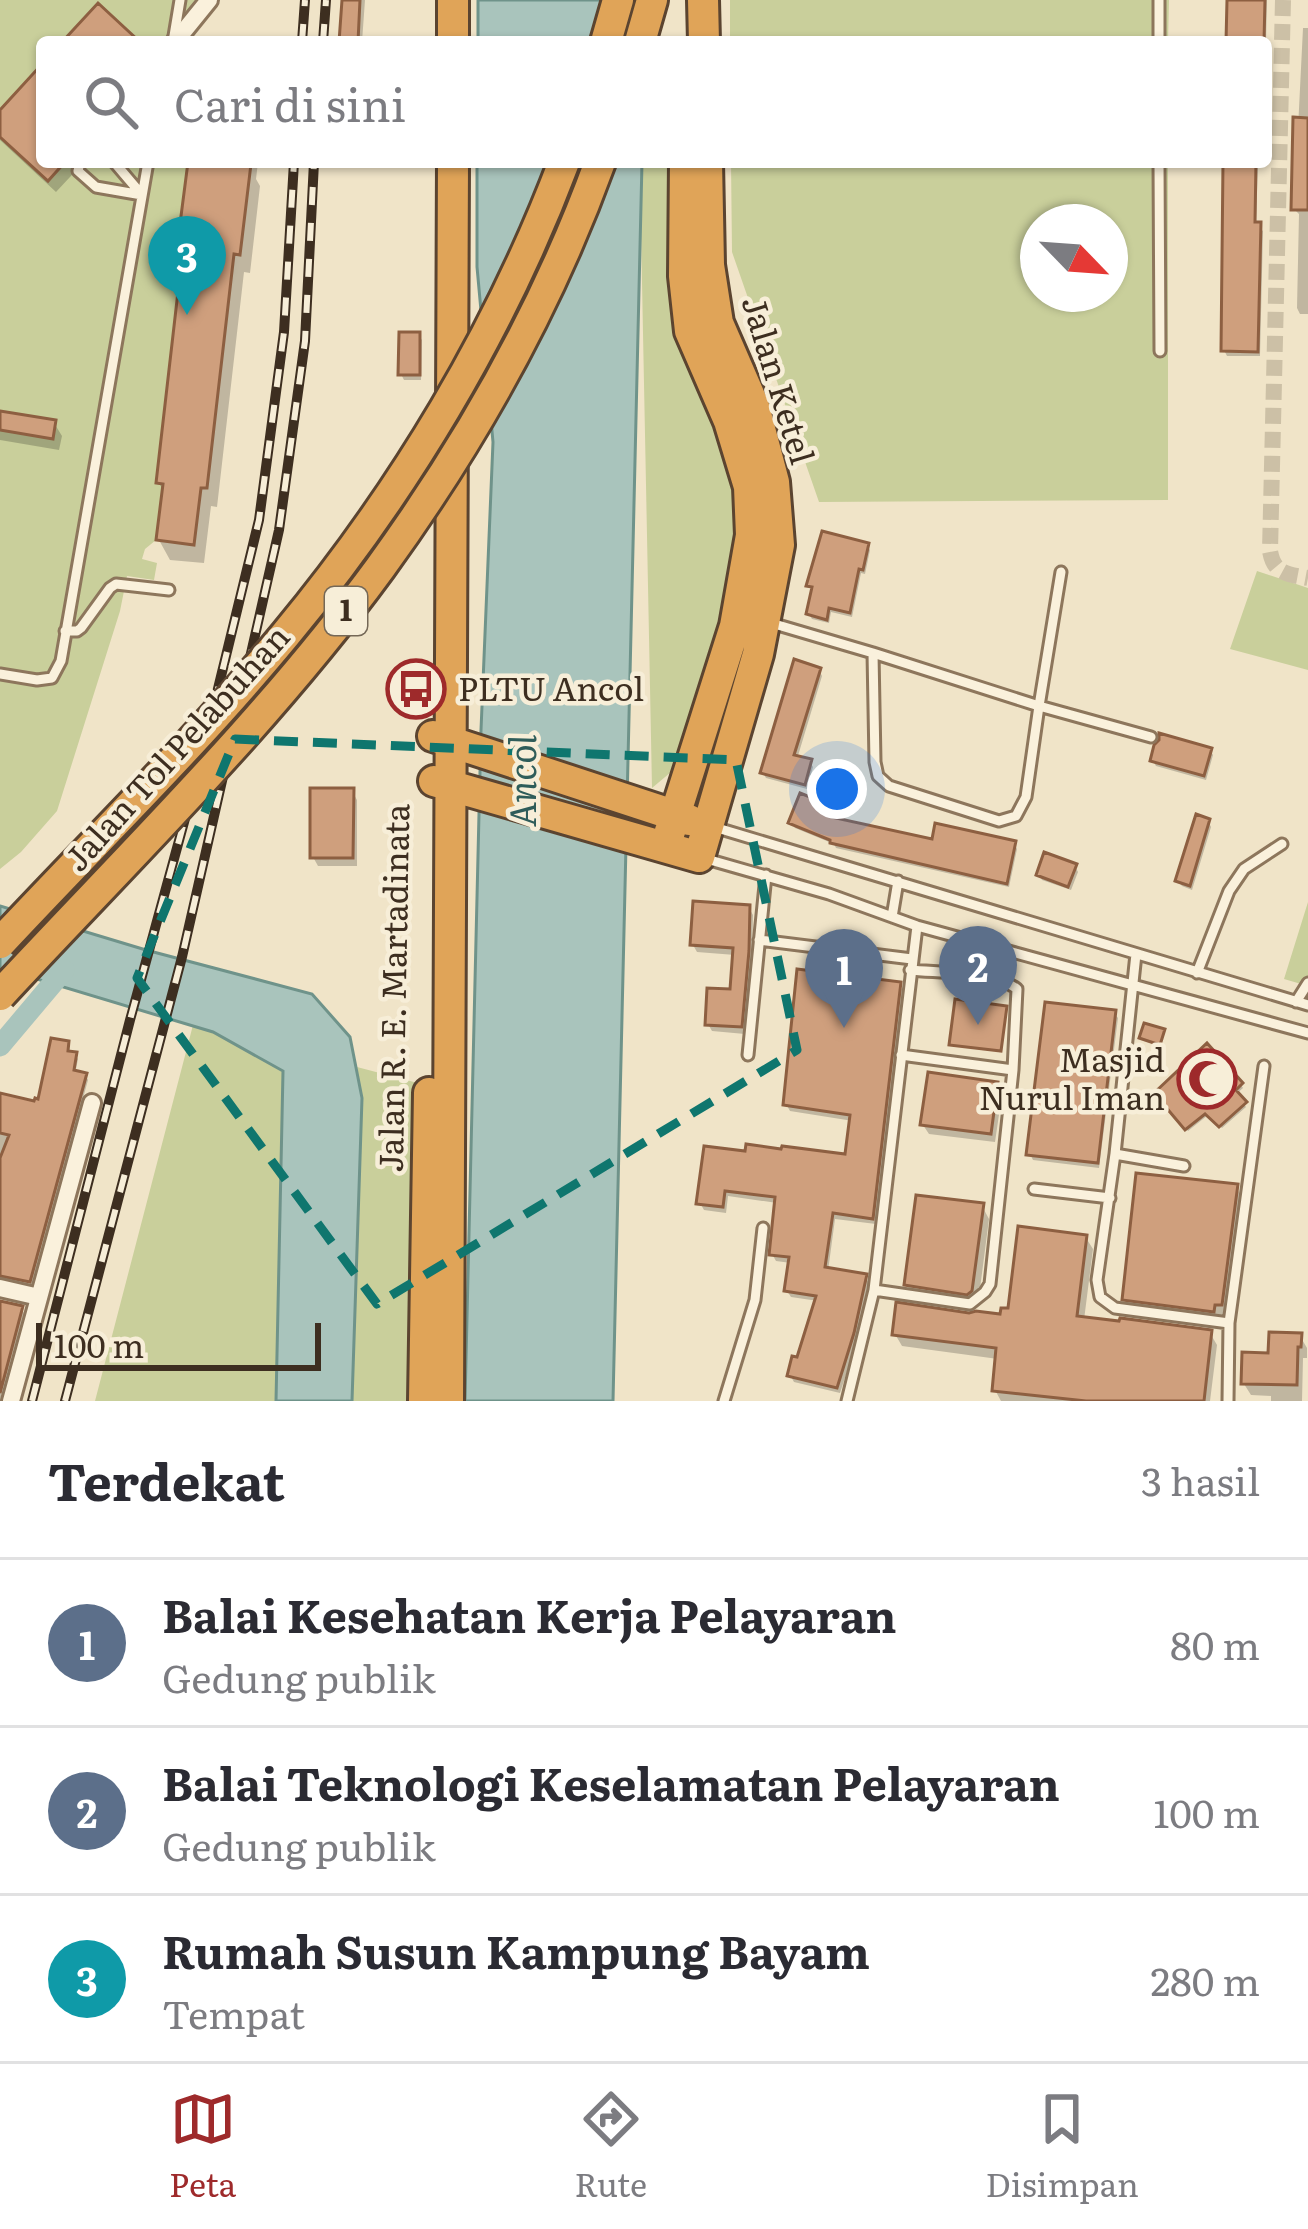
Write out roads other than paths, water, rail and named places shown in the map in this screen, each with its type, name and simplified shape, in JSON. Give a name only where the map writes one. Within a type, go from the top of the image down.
[{"type":"highway","points":[[453,36],[454,0]]},
{"type":"highway","points":[[608,36],[618,0]]},
{"type":"highway","points":[[642,36],[652,0]]},
{"type":"highway","points":[[684,0],[685,36]]},
{"type":"highway","points":[[703,0],[704,36]]},
{"type":"highway","name":"Jalan R. E. Martadinata","points":[[448,1401],[453,168]]},
{"type":"highway","name":"Jalan Tol Pelabuhan","points":[[0,943],[172,764],[273,649],[385,503],[496,317],[561,168]]},
{"type":"highway","name":"Jalan Tol Pelabuhan","points":[[0,995],[240,736],[380,568],[459,452],[537,310],[597,168]]},
{"type":"highway","name":"Jalan Ketel","points":[[685,168],[684,276],[691,331],[729,421],[749,487],[757,587],[766,621],[700,857]]},
{"type":"highway","name":"Jalan Ketel","points":[[665,848],[735,626],[779,545],[774,482],[754,406],[718,323],[710,265],[707,168]]},
{"type":"highway","points":[[451,742],[709,826]]},
{"type":"highway","points":[[451,786],[700,857]]},
{"type":"highway","name":"Jalan R. E. Martadinata","points":[[424,1401],[451,786]]},
{"type":"street","points":[[179,36],[209,0]]},
{"type":"street","points":[[11,1401],[92,1103]]},
{"type":"street","points":[[0,1288],[39,1298]]},
{"type":"lane","points":[[175,36],[180,0]]},
{"type":"lane","points":[[1159,0],[1159,36]]},
{"type":"lane","points":[[79,168],[96,187],[142,196]]},
{"type":"lane","points":[[119,168],[142,196]]},
{"type":"lane","points":[[0,674],[52,678],[61,661],[147,168]]},
{"type":"lane","points":[[1160,168],[1160,351]]},
{"type":"lane","points":[[872,653],[878,776],[889,786],[999,821],[1016,816],[1026,797],[1061,572]]},
{"type":"lane","points":[[65,631],[77,632],[116,584],[169,590]]},
{"type":"lane","points":[[766,621],[1151,737]]},
{"type":"lane","points":[[709,826],[1302,1003],[1308,983]]},
{"type":"lane","points":[[1197,973],[1229,891],[1244,869],[1282,844]]},
{"type":"lane","points":[[700,857],[917,926],[1308,1033]]},
{"type":"lane","points":[[748,1055],[766,875]]},
{"type":"lane","points":[[892,916],[898,881]]},
{"type":"lane","points":[[848,1401],[874,1290],[917,926]]},
{"type":"lane","points":[[759,940],[1015,986],[1013,1070],[990,1284],[970,1304],[874,1290]]},
{"type":"lane","points":[[1136,954],[1098,1291],[1115,1308],[1229,1323]]},
{"type":"lane","points":[[901,1055],[1013,1070]]},
{"type":"lane","points":[[1228,1401],[1229,1323],[1264,1066]]},
{"type":"lane","points":[[1115,1154],[1184,1166]]},
{"type":"lane","points":[[1034,1189],[1110,1198]]},
{"type":"lane","points":[[724,1401],[755,1300],[763,1231]]},
{"type":"water","points":[[478,0],[624,0],[628,36],[478,36]]},
{"type":"water","name":"Ancol","points":[[477,168],[642,168],[613,1401],[465,1401],[493,442],[477,267]]},
{"type":"water","points":[[0,906],[312,994],[350,1037],[362,1098],[352,1401],[276,1401],[283,1071],[213,1032],[0,968]]},
{"type":"waterway","points":[[0,1046],[64,970]]},
{"type":"tunnel","points":[[1283,0],[1270,551],[1278,569],[1308,578]]},
{"type":"railway","points":[[302,36],[305,0]]},
{"type":"railway","points":[[323,36],[326,0]]},
{"type":"railway","points":[[32,1401],[259,520],[284,332],[294,168]]},
{"type":"railway","points":[[65,1401],[182,957],[279,530],[305,341],[314,168]]},
{"type":"place","name":"Rumah Susun Kampung Bayam","points":[[187,315]]},
{"type":"place","name":"PLTU Ancol","points":[[416,689]]},
{"type":"place","name":"Balai Teknologi Keselamatan Pelayaran","points":[[978,1025]]},
{"type":"place","name":"Balai Kesehatan Kerja Pelayaran","points":[[844,1028]]},
{"type":"place","name":"Masjid Nurul Iman","points":[[1207,1079]]}]
